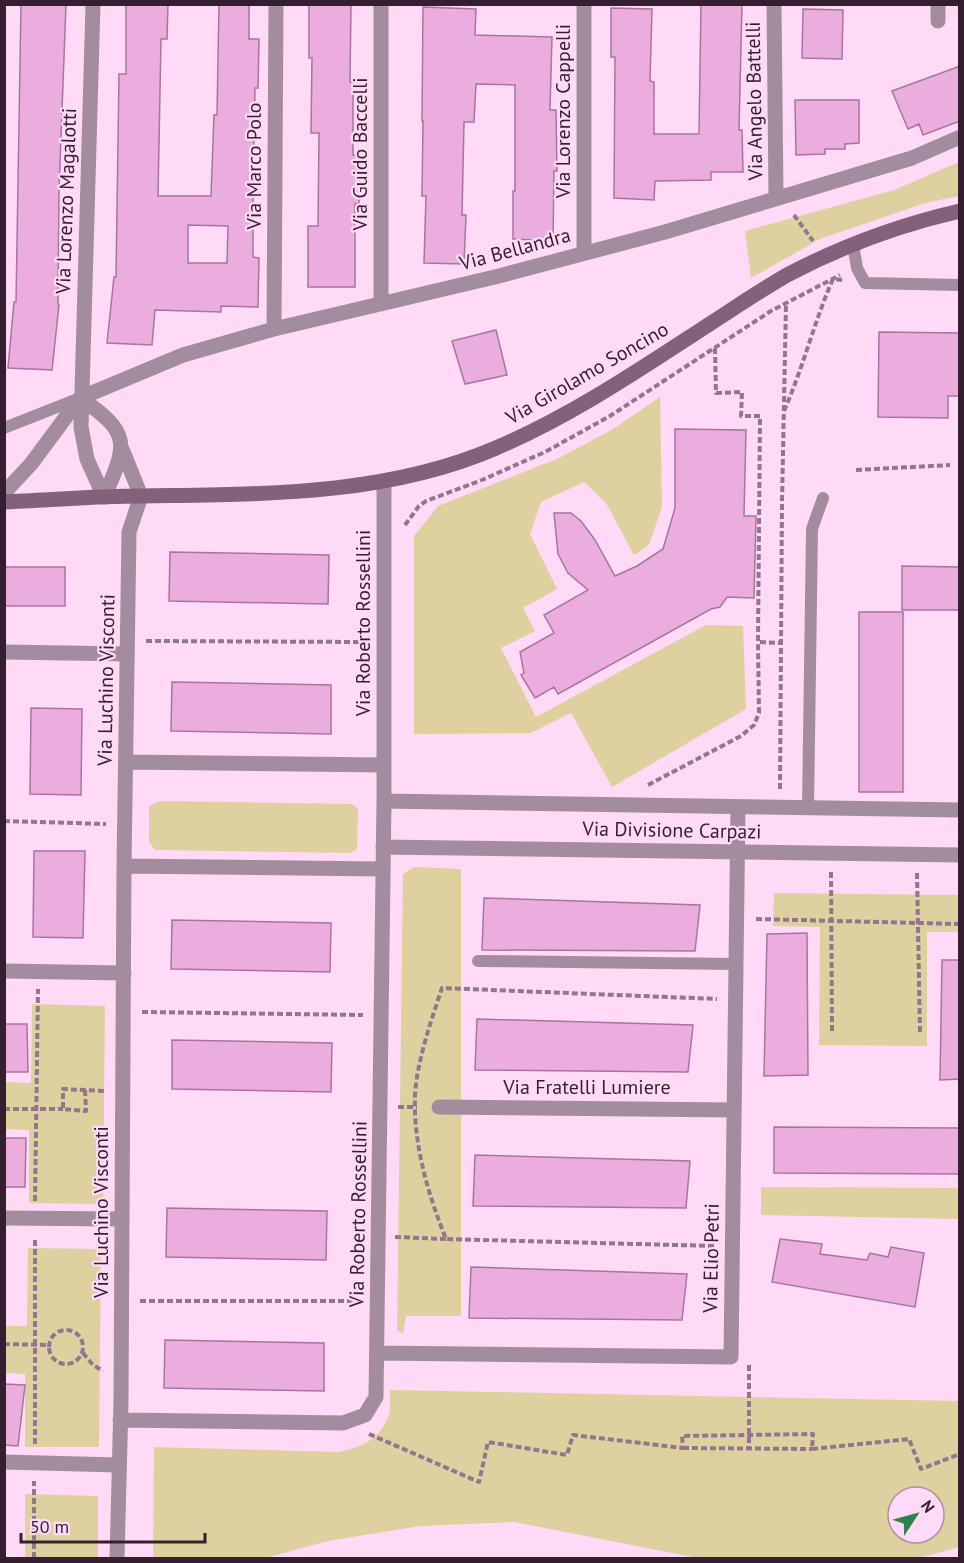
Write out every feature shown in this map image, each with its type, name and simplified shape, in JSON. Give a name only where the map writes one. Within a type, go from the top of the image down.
[{"type":"main road","name":"Via Girolamo Soncino","points":[[104,497],[292,492],[336,488],[384,481],[470,458],[505,445],[553,422],[786,276],[853,244],[893,229],[960,211]]},
{"type":"main road","points":[[4,502],[104,497]]},
{"type":"street","name":"Via Lorenzo Magalotti","points":[[93,4],[80,398],[84,448],[104,497]]},
{"type":"street","name":"Via Marco Polo","points":[[274,329],[276,4]]},
{"type":"street","name":"Via Guido Baccelli","points":[[381,4],[381,304]]},
{"type":"street","name":"Via Lorenzo Cappelli","points":[[584,4],[584,252]]},
{"type":"street","name":"Via Angelo Battelli","points":[[774,4],[776,197]]},
{"type":"street","points":[[938,4],[938,21]]},
{"type":"street","name":"Via Bellandra","points":[[80,398],[183,354],[274,329],[499,276],[680,227],[912,158],[960,137]]},
{"type":"street","points":[[4,493],[31,464],[80,398],[106,416],[115,426],[141,496]]},
{"type":"street","points":[[104,497],[122,449]]},
{"type":"street","name":"Via Roberto Rossellini","points":[[120,1420],[343,1423],[365,1415],[376,1397],[384,801],[384,481]]},
{"type":"street","name":"Via Luchino Visconti","points":[[117,1558],[129,532],[141,496]]},
{"type":"street","points":[[4,652],[128,648]]},
{"type":"street","points":[[126,762],[384,765]]},
{"type":"street","name":"Via Divisione Carpazi","points":[[384,801],[960,810]]},
{"type":"street","name":"Via Elio Petri","points":[[377,1353],[731,1357],[738,807]]},
{"type":"street","name":"Via Divisione Carpazi","points":[[383,847],[960,855]]},
{"type":"street","points":[[124,866],[383,869]]},
{"type":"street","points":[[4,971],[124,973]]},
{"type":"street","name":"Via Fratelli Lumiere","points":[[439,1107],[734,1110]]},
{"type":"street","points":[[4,1218],[122,1219]]},
{"type":"street","points":[[4,1462],[118,1465]]},
{"type":"lane","points":[[853,244],[857,268],[865,283],[960,285]]},
{"type":"lane","points":[[4,428],[80,398]]},
{"type":"lane","points":[[808,808],[812,529],[823,498]]},
{"type":"lane","points":[[478,961],[736,964]]},
{"type":"path","points":[[794,215],[816,245]]},
{"type":"path","points":[[783,414],[818,313],[833,279]]},
{"type":"path","points":[[780,799],[786,303]]},
{"type":"path","points":[[646,786],[741,736],[754,725],[759,713],[760,417],[741,416],[742,392],[716,393],[715,347]]},
{"type":"path","points":[[856,470],[950,465]]},
{"type":"path","points":[[128,648],[385,642]]},
{"type":"path","points":[[758,642],[781,643]]},
{"type":"path","points":[[4,821],[111,825]]},
{"type":"path","points":[[831,853],[832,1030]]},
{"type":"path","points":[[917,854],[920,1034]]},
{"type":"path","points":[[755,919],[960,924]]},
{"type":"path","points":[[34,1558],[38,971]]},
{"type":"path","points":[[123,1011],[381,1015]]},
{"type":"path","points":[[63,1109],[63,1089],[123,1092]]},
{"type":"path","points":[[4,1108],[86,1111],[85,1090]]},
{"type":"path","points":[[381,1106],[439,1107]]},
{"type":"path","points":[[379,1236],[446,1239]]},
{"type":"path","points":[[121,1302],[378,1301]]},
{"type":"path","points":[[64,1329],[80,1336],[84,1347],[80,1358],[65,1364],[52,1356],[49,1345],[54,1334],[64,1329]]},
{"type":"path","points":[[4,1344],[49,1345]]},
{"type":"path","points":[[343,1423],[479,1482],[488,1442],[567,1455],[573,1435],[683,1448],[812,1449],[909,1438],[921,1469],[960,1454]]},
{"type":"path","points":[[683,1448],[682,1436],[813,1434],[812,1449]]},
{"type":"shaded area","points":[[959,162],[959,196],[925,203],[820,239],[751,278],[745,231],[894,190]]},
{"type":"shaded area","points":[[660,397],[662,507],[649,545],[634,555],[606,503],[584,482],[541,502],[530,534],[557,589],[523,608],[535,631],[501,648],[536,717],[706,625],[743,626],[746,709],[612,787],[571,713],[531,733],[414,734],[414,536],[438,506],[559,458],[613,429]]},
{"type":"shaded area","points":[[160,801],[352,804],[358,809],[357,849],[350,853],[155,850],[149,842],[149,806]]},
{"type":"shaded area","points":[[414,867],[461,869],[461,1316],[406,1316],[403,1334],[397,1330],[403,874]]},
{"type":"shaded area","points":[[774,893],[959,895],[959,932],[927,932],[927,1046],[819,1045],[820,927],[773,926]]},
{"type":"shaded area","points":[[32,1004],[105,1006],[103,1204],[29,1203],[29,1130],[5,1129],[4,1082],[31,1083]]},
{"type":"shaded area","points":[[761,1187],[959,1188],[959,1219],[761,1215]]},
{"type":"shaded area","points":[[28,1248],[101,1249],[99,1447],[25,1447],[25,1374],[5,1373],[4,1326],[27,1326]]},
{"type":"shaded area","points":[[390,1390],[959,1401],[959,1547],[920,1558],[698,1558],[514,1522],[420,1526],[328,1541],[265,1558],[153,1558],[154,1447],[338,1452],[362,1445],[376,1436],[386,1422],[390,1408]]},
{"type":"shaded area","points":[[25,1494],[98,1496],[98,1558],[25,1558]]},
{"type":"building","points":[[21,4],[66,4],[59,190],[59,305],[52,370],[8,368],[14,302],[16,302]]},
{"type":"building","points":[[126,4],[168,4],[167,39],[161,39],[158,196],[211,196],[214,115],[217,115],[219,4],[249,4],[249,39],[259,39],[258,88],[255,88],[253,184],[253,257],[259,258],[258,307],[221,306],[221,312],[155,310],[152,345],[107,343],[114,277],[116,277],[119,74],[126,74]],"holes":[[[188,225],[228,226],[227,263],[188,263]]]},
{"type":"building","points":[[309,4],[351,4],[350,82],[353,82],[353,155],[360,155],[359,204],[355,204],[355,287],[308,287],[308,226],[318,226],[319,133],[311,133],[312,58],[309,58]]},
{"type":"building","points":[[701,4],[742,4],[739,130],[742,130],[743,172],[711,172],[711,180],[655,181],[654,200],[614,198],[615,57],[611,57],[611,8],[652,9],[650,81],[654,82],[654,134],[699,134]]},
{"type":"building","points":[[423,7],[476,9],[475,35],[552,37],[550,110],[556,110],[557,171],[554,171],[553,241],[513,239],[515,85],[476,84],[474,122],[464,122],[462,215],[466,215],[464,264],[424,263],[426,196],[422,196]]},
{"type":"building","points":[[803,9],[843,10],[842,59],[802,58]]},
{"type":"building","points":[[960,66],[960,121],[923,135],[919,124],[908,129],[892,91]]},
{"type":"building","points":[[795,100],[859,100],[859,143],[845,144],[845,149],[825,149],[825,154],[796,155]]},
{"type":"building","points":[[496,330],[507,375],[465,384],[452,341]]},
{"type":"building","points":[[879,332],[960,333],[960,396],[948,396],[948,418],[878,417]]},
{"type":"building","points":[[675,429],[746,430],[744,516],[756,516],[754,598],[727,597],[720,607],[711,609],[558,694],[554,687],[535,698],[521,675],[524,673],[520,652],[554,633],[544,615],[588,590],[568,573],[558,554],[554,513],[571,513],[581,521],[595,540],[615,576],[637,566],[663,549],[675,508]]},
{"type":"building","points":[[170,552],[329,555],[328,604],[169,601]]},
{"type":"building","points":[[902,566],[960,567],[960,610],[902,610]]},
{"type":"building","points":[[4,567],[65,567],[65,606],[4,606]]},
{"type":"building","points":[[859,612],[903,612],[903,792],[859,792]]},
{"type":"building","points":[[172,682],[331,685],[331,734],[171,731]]},
{"type":"building","points":[[31,708],[82,709],[81,795],[30,794]]},
{"type":"building","points":[[34,851],[85,851],[83,938],[33,937]]},
{"type":"building","points":[[484,898],[700,905],[695,951],[482,950]]},
{"type":"building","points":[[172,920],[331,923],[330,972],[171,969]]},
{"type":"building","points":[[807,933],[808,1075],[764,1076],[767,934]]},
{"type":"building","points":[[942,960],[960,960],[960,1079],[940,1080]]},
{"type":"building","points":[[477,1019],[693,1025],[688,1072],[475,1070]]},
{"type":"building","points":[[4,1024],[27,1024],[28,1072],[4,1072]]},
{"type":"building","points":[[172,1040],[332,1043],[331,1092],[172,1089]]},
{"type":"building","points":[[774,1127],[960,1128],[960,1174],[774,1173]]},
{"type":"building","points":[[4,1138],[26,1138],[25,1187],[4,1187]]},
{"type":"building","points":[[475,1155],[690,1161],[686,1208],[473,1206]]},
{"type":"building","points":[[167,1208],[327,1211],[326,1260],[166,1257]]},
{"type":"building","points":[[780,1239],[822,1244],[820,1254],[867,1260],[870,1253],[888,1257],[891,1247],[924,1253],[915,1307],[772,1282]]},
{"type":"building","points":[[471,1267],[687,1274],[682,1320],[469,1318]]},
{"type":"building","points":[[165,1340],[324,1343],[324,1391],[164,1388]]},
{"type":"building","points":[[4,1384],[25,1385],[18,1446],[4,1445]]}]
